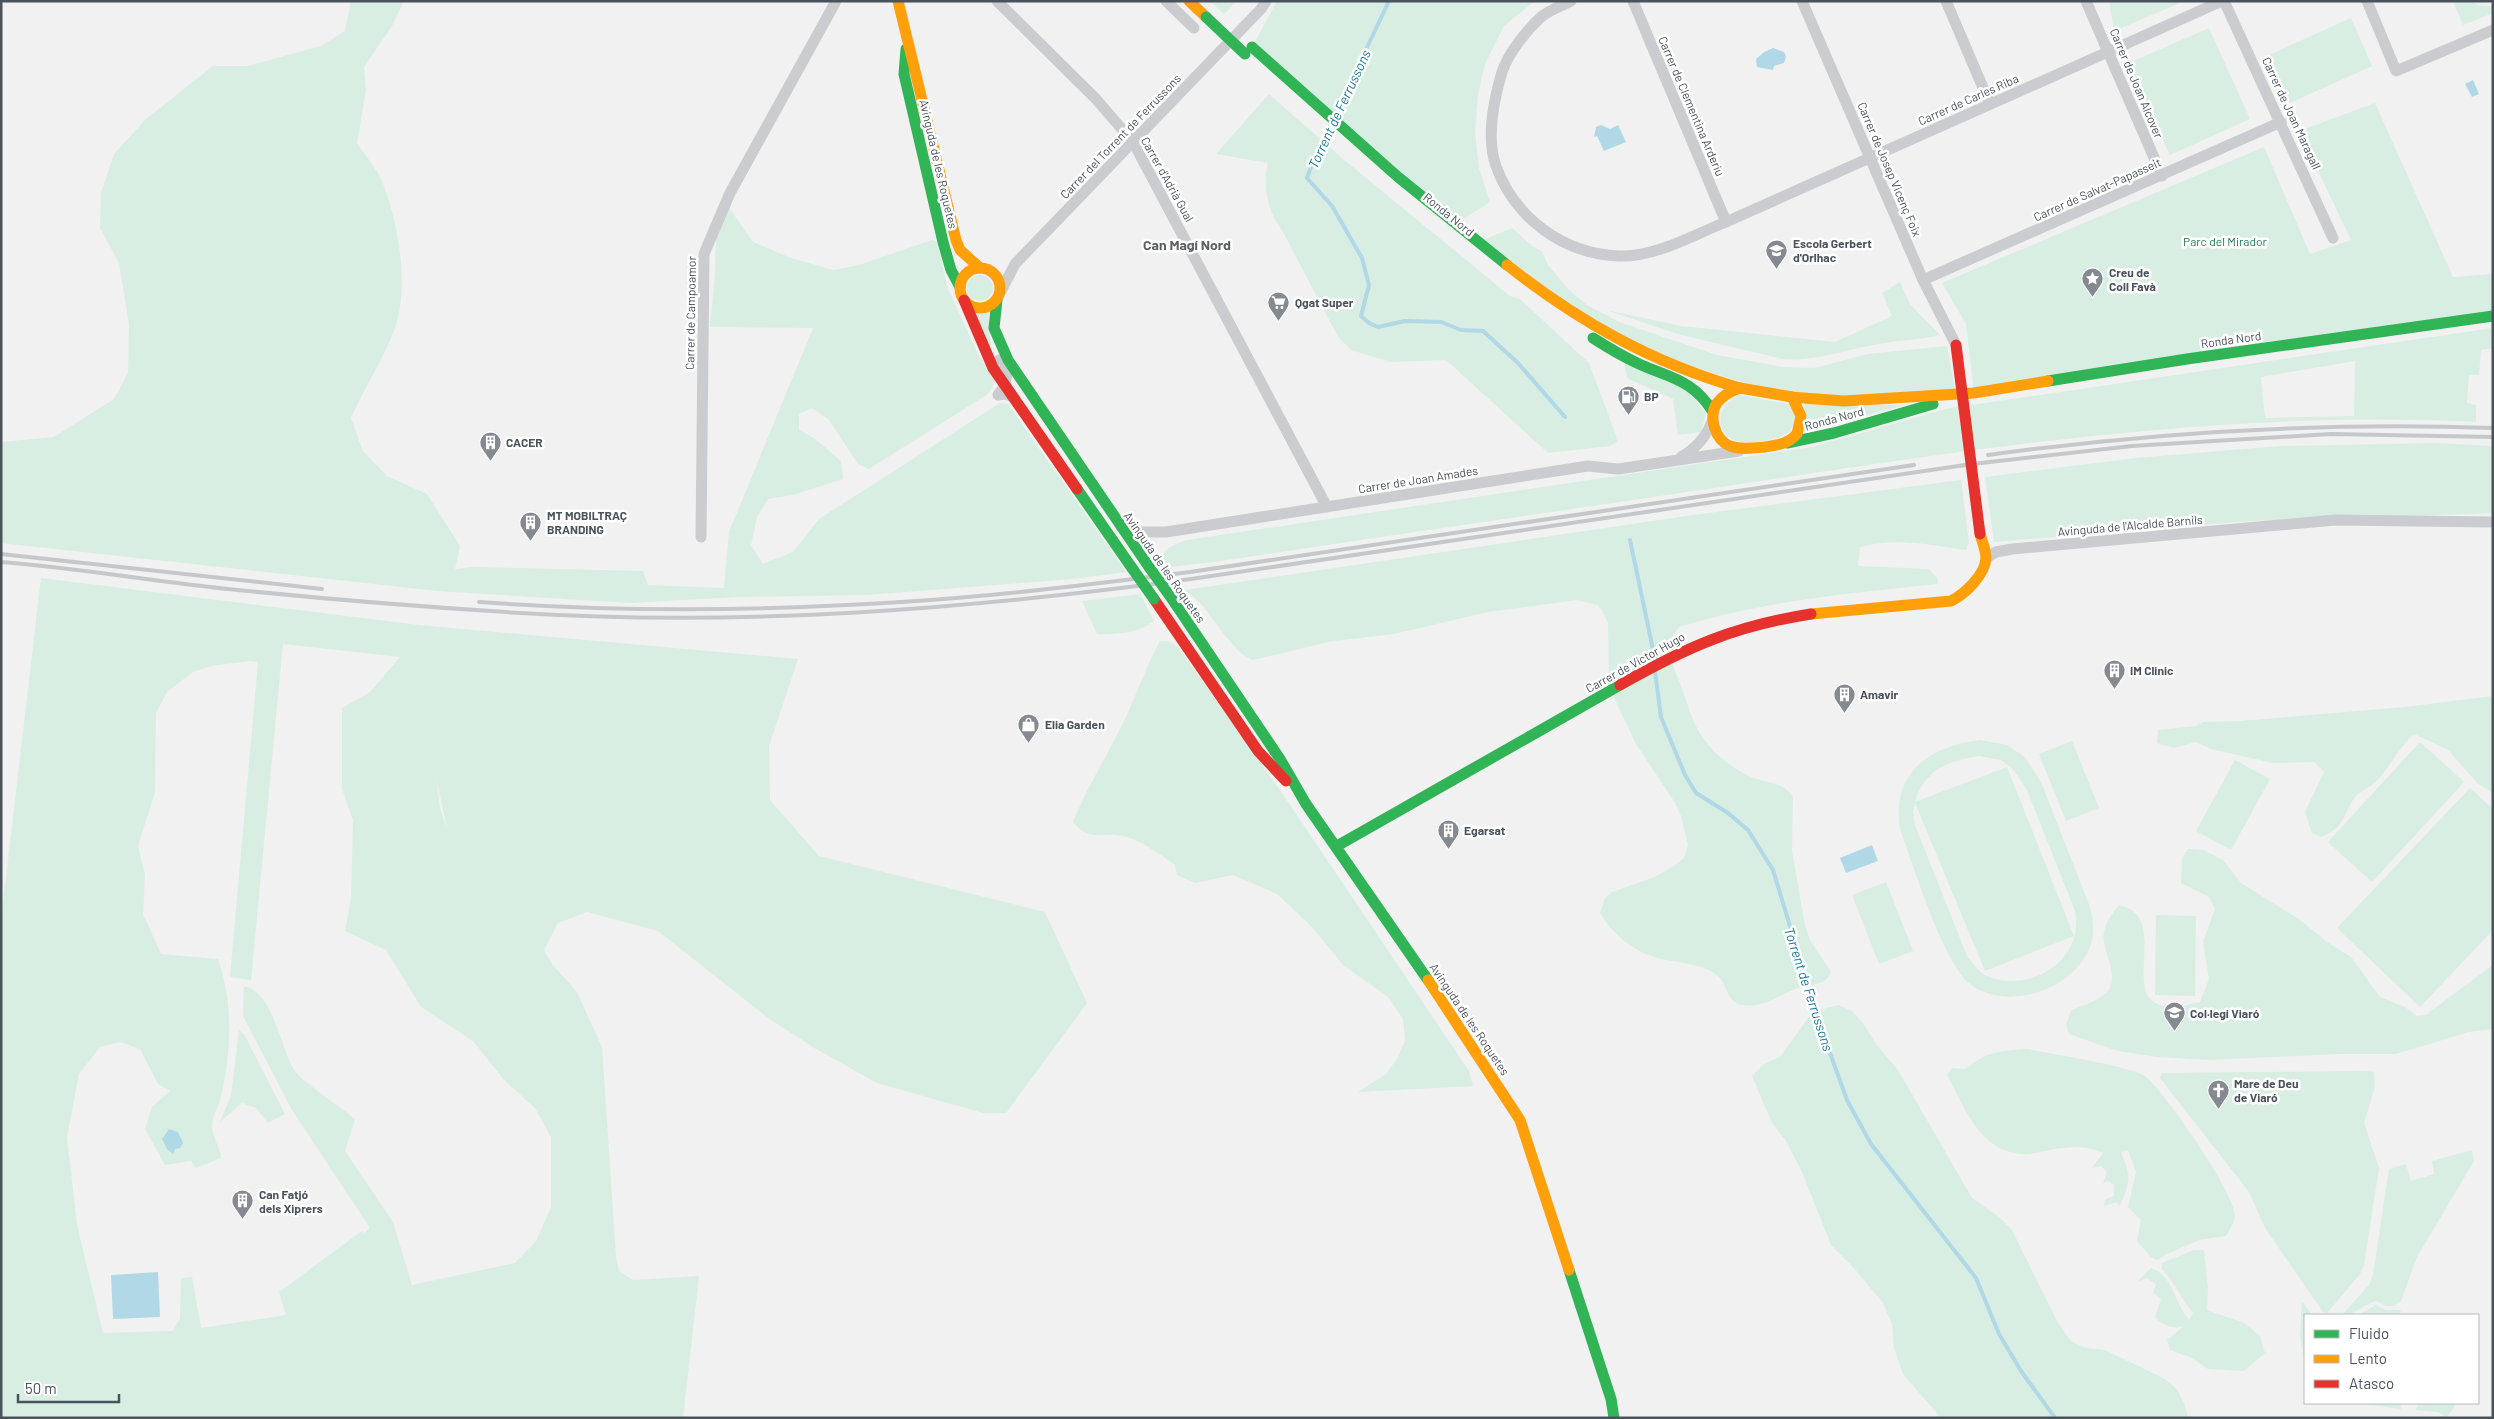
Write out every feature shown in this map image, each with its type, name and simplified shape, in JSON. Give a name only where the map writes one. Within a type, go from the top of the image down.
[{"type":"street","name":"Carrer de Campoamor","points":[[701,537],[704,254],[727,198],[836,1]]},
{"type":"street","name":"Avinguda de les Roquetes","points":[[898,1],[907,44],[917,72],[956,240],[960,250],[980,268]]},
{"type":"street","name":"Carrer d'Adrià Gual","points":[[997,1],[1096,99],[1133,142],[1328,507]]},
{"type":"street","points":[[1166,1],[1194,28]]},
{"type":"street","name":"Ronda Nord","points":[[1190,1],[1210,14],[1454,236],[1541,304],[1613,350],[1692,385],[1703,395],[1713,416],[1719,438],[1728,445],[1745,450],[1787,443],[1834,433],[1974,393]]},
{"type":"street","name":"Ronda Nord","points":[[1203,1],[1210,14]]},
{"type":"street","name":"Carrer del Torrent de Ferrussons","points":[[998,296],[1015,264],[1261,9],[1266,1]]},
{"type":"street","name":"Carrer de Carles Riba","points":[[1571,1],[1542,16],[1522,38],[1503,71],[1491,133],[1495,165],[1524,215],[1541,230],[1585,250],[1619,256],[1655,251],[1726,222],[2223,1]]},
{"type":"street","name":"Carrer de Clementina Arderiu","points":[[1633,1],[1726,222]]},
{"type":"street","name":"Carrer de Josep Vicenç Foix","points":[[1802,1],[1923,280],[1956,345],[1980,534],[1986,558]]},
{"type":"street","points":[[1946,1],[1990,104]]},
{"type":"street","name":"Carrer de Joan Alcover","points":[[2086,1],[2162,176]]},
{"type":"street","name":"Carrer de Joan Maragall","points":[[2223,1],[2281,122],[2333,238]]},
{"type":"street","points":[[2367,1],[2396,71],[2493,30]]},
{"type":"street","name":"Avinguda de les Roquetes","points":[[907,44],[904,74],[943,242],[951,270],[960,287]]},
{"type":"street","name":"Carrer de Salvat-Papasseit","points":[[1923,280],[2281,122]]},
{"type":"street","name":"Ronda Nord","points":[[1338,132],[1556,303],[1596,328],[1633,348],[1709,379],[1740,388],[1790,397],[1844,401],[1974,393],[2187,359],[2493,316]]},
{"type":"street","points":[[980,268],[996,275],[1000,284],[998,296],[990,306],[982,309],[972,307],[964,300],[960,287],[965,275],[980,268]]},
{"type":"street","name":"Avinguda de les Roquetes","points":[[998,296],[992,315],[998,338],[1016,372],[1074,460],[1135,547],[1141,567],[1163,599]]},
{"type":"street","name":"Avinguda de les Roquetes","points":[[964,300],[980,341],[1012,396],[1163,599],[1233,689],[1280,759],[1301,797],[1337,846],[1476,1050],[1520,1120],[1611,1400],[1614,1418]]},
{"type":"street","name":"Avinguda de les Roquetes","points":[[998,338],[998,359],[1007,373],[1005,385]]},
{"type":"street","points":[[1713,416],[1723,396],[1740,388]]},
{"type":"street","name":"Avinguda de les Roquetes","points":[[1012,396],[1022,401],[1035,415],[1059,450],[1074,460]]},
{"type":"street","name":"Ronda Nord","points":[[1787,443],[1800,429],[1802,420],[1800,410],[1790,397]]},
{"type":"street","name":"Carrer de Joan Amades","points":[[1674,460],[1693,450],[1709,431],[1713,416]]},
{"type":"street","name":"Carrer de Joan Amades","points":[[1121,527],[1135,532],[1166,532],[1588,466],[1618,469],[1745,450]]},
{"type":"street","name":"Avinguda de l'Alcalde Barnils","points":[[1986,558],[1996,552],[2012,549],[2335,520],[2493,522]]},
{"type":"street","name":"Carrer de Joan Amades","points":[[1135,547],[1144,540],[1166,532]]},
{"type":"street","name":"Carrer de Víctor Hugo","points":[[1337,846],[1673,655],[1753,624],[1830,611],[1951,601],[1971,585],[1986,558]]},
{"type":"street","points":[[1163,599],[1170,624],[1258,751],[1301,797]]},
{"type":"street","name":"Avinguda de les Roquetes","points":[[1170,624],[1184,631],[1214,675],[1233,689]]},
{"type":"street","name":"Avinguda de les Roquetes","points":[[1611,1400],[1625,1418]]},
{"type":"green space","points":[[351,1],[404,1],[392,26],[364,67],[366,90],[357,143],[374,166],[382,181],[393,214],[402,272],[400,308],[396,325],[386,349],[351,418],[363,451],[387,476],[427,494],[460,546],[455,569],[473,567],[643,571],[648,585],[724,588],[729,532],[813,328],[710,327],[716,239],[728,206],[753,242],[791,258],[834,270],[859,265],[932,240],[937,242],[948,289],[978,354],[996,380],[988,394],[869,469],[858,464],[829,420],[812,408],[799,414],[799,430],[814,438],[841,461],[843,479],[793,495],[768,499],[757,517],[751,545],[763,564],[793,552],[819,519],[1000,403],[1008,404],[1126,572],[1072,579],[868,595],[738,597],[629,603],[437,591],[1,543],[1,442],[54,437],[114,399],[128,373],[129,324],[119,263],[100,228],[101,193],[114,154],[146,119],[213,66],[248,66],[321,46],[345,31]]},
{"type":"green space","points":[[1210,1],[1237,1],[1224,14]]},
{"type":"green space","points":[[1277,1],[1535,1],[1504,26],[1485,64],[1478,95],[1475,133],[1479,168],[1490,202],[1455,224],[1252,47]]},
{"type":"green space","points":[[2109,1],[2185,1],[2114,31]]},
{"type":"green space","points":[[2453,1],[2472,1],[2477,5],[2493,6],[2493,13],[2463,25]]},
{"type":"green space","points":[[2351,18],[2372,66],[2290,103],[2269,55]]},
{"type":"green space","points":[[2209,28],[2250,119],[2170,155],[2129,63]]},
{"type":"green space","points":[[1269,94],[1343,159],[1510,296],[1520,299],[1589,363],[1617,442],[1610,446],[1548,453],[1446,360],[1391,362],[1351,350],[1338,337],[1273,215],[1266,189],[1268,163],[1216,154]]},
{"type":"green space","name":"Parc del Mirador","points":[[2375,103],[2453,277],[2493,274],[2493,316],[1974,393],[1966,324],[1942,283],[2264,147],[2310,254],[2351,240],[2299,131]]},
{"type":"green space","points":[[1512,228],[1532,246],[1542,251],[1548,265],[1568,289],[1587,305],[1619,322],[1717,355],[1784,367],[1814,368],[1868,354],[1947,346],[1956,394],[1790,397],[1633,348],[1478,242]]},
{"type":"green space","points":[[980,275],[989,279],[993,288],[989,297],[980,301],[971,297],[967,288],[971,279]]},
{"type":"green space","points":[[1900,282],[1910,304],[1940,335],[1867,346],[1807,359],[1783,359],[1681,335],[1606,310],[1681,326],[1835,342],[1892,316],[1882,293]]},
{"type":"green space","points":[[988,312],[991,348],[975,314]]},
{"type":"green space","points":[[2493,328],[2493,348],[2481,350],[2479,375],[2469,375],[2467,403],[2476,405],[2476,422],[2297,421],[2207,426],[2028,443],[1163,568],[1162,557],[1164,553],[1176,544],[1187,540],[1812,447],[1945,409]],"holes":[[[2355,361],[2354,416],[2265,418],[2261,377]]]},
{"type":"green space","points":[[1624,361],[1685,388],[1706,413],[1701,432],[1678,435],[1673,399],[1627,378]]},
{"type":"green space","points":[[1738,395],[1789,404],[1796,413],[1791,431],[1773,439],[1762,441],[1740,442],[1731,438],[1724,432],[1721,414],[1730,401]]},
{"type":"green space","points":[[1804,404],[1905,405],[1804,432]]},
{"type":"green space","points":[[2436,443],[2493,446],[2493,513],[2249,521],[1994,542],[1985,477],[2136,458],[2280,446]]},
{"type":"green space","points":[[1961,480],[1969,542],[1966,550],[1900,542],[1860,547],[1858,566],[1929,569],[1937,578],[1938,584],[1775,604],[1679,627],[1674,634],[1670,655],[1694,722],[1703,738],[1716,753],[1739,771],[1753,778],[1778,785],[1793,797],[1792,851],[1805,926],[1810,940],[1831,972],[1828,978],[1821,983],[1800,988],[1770,1001],[1749,1006],[1732,1000],[1722,981],[1714,973],[1690,964],[1655,957],[1636,949],[1613,930],[1600,913],[1605,898],[1612,892],[1655,877],[1674,866],[1684,858],[1688,845],[1681,816],[1675,803],[1636,744],[1609,687],[1608,623],[1602,610],[1597,605],[1577,600],[1488,612],[1394,634],[1333,641],[1253,660],[1240,652],[1203,606],[1185,590],[1693,515]]},
{"type":"green space","points":[[41,578],[419,625],[798,659],[769,746],[770,800],[819,856],[1045,912],[1087,1003],[1006,1113],[983,1113],[877,1083],[816,1049],[768,1018],[658,931],[587,912],[558,923],[544,950],[552,964],[577,992],[602,1047],[616,1256],[619,1271],[633,1280],[699,1276],[683,1418],[1,1418],[1,920]],"holes":[[[283,644],[400,657],[370,692],[342,708],[342,789],[353,820],[351,899],[345,931],[386,950],[421,1007],[473,1041],[505,1081],[535,1108],[551,1137],[551,1207],[536,1241],[515,1263],[412,1285],[393,1222],[345,1151],[355,1119],[298,1075],[289,1060],[269,1010],[254,991],[244,986],[243,1016],[292,1110],[370,1228],[364,1233],[362,1231],[279,1292],[286,1315],[201,1328],[192,1277],[181,1278],[180,1318],[173,1331],[103,1333],[77,1225],[67,1137],[79,1074],[100,1047],[120,1042],[140,1049],[158,1084],[170,1091],[152,1107],[145,1129],[165,1165],[191,1161],[196,1168],[221,1158],[212,1125],[225,1079],[229,1027],[226,992],[218,959],[161,954],[143,914],[145,874],[138,846],[155,792],[156,713],[167,692],[193,672],[211,666],[249,661],[258,662],[230,977],[251,980]],[[436,777],[447,829],[440,808]]]},
{"type":"green space","points":[[1140,594],[1154,621],[1141,628],[1127,632],[1097,634],[1082,601]]},
{"type":"green space","points":[[1160,641],[1168,641],[1178,647],[1282,793],[1469,1071],[1473,1086],[1358,1092],[1386,1074],[1398,1057],[1405,1040],[1403,1019],[1388,997],[1343,965],[1312,927],[1277,894],[1233,875],[1195,883],[1177,875],[1175,865],[1140,842],[1119,835],[1092,835],[1079,829],[1073,822],[1130,708]]},
{"type":"green space","points":[[2493,696],[2493,793],[2478,784],[2448,750],[2414,734],[2385,772],[2372,785],[2355,797],[2339,825],[2321,837],[2312,833],[2305,812],[2324,772],[2314,762],[2273,763],[2211,749],[2196,742],[2174,748],[2157,743],[2158,730],[2196,726],[2203,722],[2240,721],[2405,707]]},
{"type":"green space","points":[[1980,740],[2007,745],[2025,757],[2041,782],[2090,907],[2093,935],[2083,960],[2071,973],[2056,984],[2039,992],[2021,996],[2003,996],[1985,992],[1970,984],[1960,973],[1939,935],[1900,829],[1899,809],[1902,792],[1908,778],[1930,756],[1962,743]],"holes":[[[1979,756],[2001,760],[2013,769],[2027,790],[2075,911],[2076,928],[2074,936],[2007,767],[1915,802],[1919,791],[1931,774],[1948,764]],[[1915,803],[1985,971],[2074,936],[2072,944],[2064,957],[2052,968],[2038,976],[2022,980],[2005,981],[1989,977],[1979,970],[1967,956],[1915,825],[1913,811]]]},
{"type":"green space","points":[[2072,741],[2099,808],[2066,821],[2039,754]]},
{"type":"green space","points":[[2420,742],[2464,782],[2372,882],[2328,842]]},
{"type":"green space","points":[[2235,760],[2270,779],[2231,850],[2196,831]]},
{"type":"green space","points":[[2470,788],[2493,809],[2493,930],[2420,1007],[2337,928]]},
{"type":"green space","points":[[2188,849],[2204,850],[2223,860],[2241,883],[2299,919],[2327,942],[2351,957],[2380,997],[2405,1007],[2417,1016],[2426,1015],[2493,965],[2493,1029],[2469,1032],[2396,1054],[2339,1054],[2210,1060],[2157,1057],[2118,1051],[2069,1034],[2066,1024],[2071,1011],[2101,997],[2110,987],[2112,972],[2105,947],[2104,932],[2108,921],[2119,905],[2133,911],[2142,924],[2146,992],[2154,1003],[2171,1007],[2200,1002],[2209,979],[2203,942],[2215,909],[2209,897],[2181,883],[2182,858]]},
{"type":"green space","points":[[1886,882],[1913,951],[1879,964],[1852,895]]},
{"type":"green space","points":[[2156,915],[2196,916],[2195,996],[2155,995]]},
{"type":"green space","points":[[1839,1005],[1852,1011],[1863,1023],[1876,1044],[1898,1070],[1972,1198],[1999,1217],[2012,1230],[2058,1323],[2071,1341],[2086,1348],[2105,1350],[2165,1379],[2177,1389],[2184,1403],[2188,1418],[1941,1418],[1903,1374],[1894,1348],[1892,1324],[1883,1303],[1853,1267],[1831,1245],[1802,1172],[1786,1141],[1772,1123],[1752,1076],[1764,1064],[1780,1057],[1808,1018],[1826,1008]]},
{"type":"green space","points":[[239,1030],[244,1034],[285,1114],[268,1123],[256,1108],[242,1103],[220,1122],[231,1096]]},
{"type":"green space","points":[[2027,1049],[2108,1065],[2138,1072],[2145,1076],[2182,1121],[2224,1187],[2235,1216],[2226,1236],[2199,1240],[2158,1260],[2152,1258],[2137,1241],[2141,1220],[2128,1207],[2136,1172],[2128,1150],[2121,1152],[2127,1167],[2128,1184],[2120,1206],[2116,1202],[2104,1206],[2105,1199],[2114,1196],[2114,1185],[2108,1181],[2103,1183],[2107,1172],[2101,1166],[2092,1168],[2103,1153],[2097,1150],[2076,1147],[2023,1154],[2008,1151],[1985,1137],[1968,1114],[1947,1075],[1952,1068],[1966,1069],[1987,1055],[2009,1050]]},
{"type":"green space","points":[[2374,1072],[2375,1087],[2364,1123],[2379,1168],[2364,1265],[2360,1274],[2327,1313],[2323,1312],[2265,1228],[2249,1192],[2160,1078],[2162,1073]]},
{"type":"green space","points":[[2472,1150],[2474,1161],[2417,1257],[2401,1301],[2394,1306],[2386,1306],[2376,1301],[2349,1314],[2343,1314],[2369,1285],[2373,1275],[2389,1169],[2406,1164],[2411,1181],[2434,1174],[2432,1161]]},
{"type":"green space","points":[[2194,1250],[2204,1250],[2208,1288],[2207,1310],[2244,1323],[2260,1336],[2265,1353],[2244,1371],[2208,1369],[2192,1358],[2170,1350],[2167,1340],[2184,1326],[2168,1326],[2155,1317],[2161,1299],[2153,1293],[2156,1284],[2147,1278],[2137,1282],[2151,1268],[2158,1272],[2169,1283],[2189,1320],[2193,1313],[2171,1279],[2162,1269],[2162,1263]]},
{"type":"green space","points":[[2302,1301],[2311,1314],[2304,1314],[2304,1359],[2300,1336]]},
{"type":"green space","points":[[2376,1305],[2385,1310],[2401,1310],[2399,1314],[2360,1314]]},
{"type":"green space","points":[[2364,1404],[2400,1404],[2401,1409]]},
{"type":"green space","points":[[2419,1404],[2453,1404],[2455,1406],[2447,1417],[2437,1412],[2415,1410]]},
{"type":"water","points":[[1773,48],[1784,52],[1786,57],[1784,63],[1774,66],[1773,70],[1757,67],[1756,59],[1764,52]]},
{"type":"water","points":[[2473,80],[2479,94],[2472,97],[2465,84]]},
{"type":"water","points":[[1601,125],[1610,129],[1618,125],[1626,142],[1604,151],[1597,136],[1594,137],[1596,127]]},
{"type":"water","points":[[1872,845],[1878,861],[1846,873],[1840,858]]},
{"type":"water","points":[[169,1129],[178,1132],[183,1143],[180,1148],[175,1149],[173,1154],[167,1149],[162,1139]]},
{"type":"water","points":[[158,1272],[160,1317],[113,1319],[111,1275]]},
{"type":"waterway","name":"Torrent de Ferrussons","points":[[1334,117],[1389,1]]},
{"type":"waterway","name":"Torrent de Ferrussons","points":[[1331,123],[1307,178],[1332,206],[1362,258],[1369,285],[1361,316],[1369,323],[1378,327],[1405,321],[1441,322],[1461,330],[1483,331],[1518,363],[1565,417]]},
{"type":"waterway","name":"Torrent de Ferrussons","points":[[1630,540],[1655,659]]},
{"type":"waterway","name":"Torrent de Ferrussons","points":[[1655,671],[1661,717],[1685,775],[1696,793],[1728,813],[1748,830],[1773,870],[1796,946],[1803,978],[1847,1100],[1871,1144],[1976,1278],[1999,1334],[2021,1371],[2055,1418]]},
{"type":"railway","points":[[1988,455],[2114,440],[2240,431],[2366,426],[2493,428]]},
{"type":"railway","points":[[1,562],[264,593],[521,613],[689,618],[857,612],[941,607],[1108,590],[1972,464],[2132,446],[2331,434],[2493,437]]},
{"type":"railway","points":[[479,602],[637,609],[743,609],[901,602],[1010,593],[1190,572],[1914,465]]},
{"type":"railway","points":[[1,554],[322,589]]},
{"type":"traffic: fast","points":[[1206,17],[1245,54]]},
{"type":"traffic: fast","points":[[1252,47],[1398,177],[1507,265]]},
{"type":"traffic: fast","points":[[906,49],[904,74],[943,242],[951,270],[960,287]]},
{"type":"traffic: fast","points":[[997,300],[994,328],[1008,360],[1149,567]]},
{"type":"traffic: fast","points":[[2048,381],[2187,359],[2493,316]]},
{"type":"traffic: fast","points":[[1593,338],[1631,360],[1689,386],[1705,401],[1713,412]]},
{"type":"traffic: fast","points":[[1787,443],[1834,433],[1933,404]]},
{"type":"traffic: fast","points":[[1077,489],[1132,568]]},
{"type":"traffic: fast","points":[[1149,567],[1170,596]]},
{"type":"traffic: fast","points":[[1132,568],[1154,599]]},
{"type":"traffic: fast","points":[[1170,596],[1280,759],[1306,804],[1428,980]]},
{"type":"traffic: fast","points":[[1337,846],[1620,685]]},
{"type":"traffic: fast","points":[[1569,1270],[1611,1399],[1614,1418]]},
{"type":"traffic: slow","points":[[898,1],[956,240],[960,250],[980,268]]},
{"type":"traffic: slow","points":[[1189,1],[1206,17]]},
{"type":"traffic: slow","points":[[1507,265],[1561,304],[1617,338],[1676,366],[1740,388]]},
{"type":"traffic: slow","points":[[976,268],[984,268],[991,271],[997,277],[1000,288],[997,299],[991,305],[984,308],[976,308],[969,305],[963,299],[960,292],[960,284],[963,277],[969,271],[976,268]]},
{"type":"traffic: slow","points":[[1790,397],[1844,401],[1974,393],[2048,381]]},
{"type":"traffic: slow","points":[[1740,388],[1792,397],[1801,416],[1797,434],[1786,442],[1765,447],[1739,448],[1730,446],[1720,439],[1713,421],[1714,409],[1717,403],[1725,396],[1740,388]]},
{"type":"traffic: slow","points":[[1811,614],[1951,601],[1968,589],[1982,571],[1986,558],[1980,534]]},
{"type":"traffic: slow","points":[[1428,980],[1520,1120],[1569,1270]]},
{"type":"traffic: jam","points":[[964,300],[993,368],[1077,489]]},
{"type":"traffic: jam","points":[[1956,345],[1980,534]]},
{"type":"traffic: jam","points":[[1154,599],[1258,751],[1286,781]]},
{"type":"traffic: jam","points":[[1620,685],[1667,660],[1712,640],[1758,625],[1811,614]]},
{"type":"place","name":"Escola Gerbert d'Orlhac","points":[[1777,269]]},
{"type":"place","name":"Creu de Coll Favà","points":[[2093,298]]},
{"type":"place","name":"Qgat Super","points":[[1279,321]]},
{"type":"place","name":"BP","points":[[1628,415]]},
{"type":"place","name":"CACER","points":[[490,461]]},
{"type":"place","name":"MT MOBILTRAÇ BRANDING","points":[[531,541]]},
{"type":"place","name":"IM Clinic","points":[[2114,689]]},
{"type":"place","name":"Amavir","points":[[1844,713]]},
{"type":"place","name":"Elia Garden","points":[[1029,743]]},
{"type":"place","name":"Egarsat","points":[[1448,849]]},
{"type":"place","name":"Col·legi Viaró","points":[[2174,1032]]},
{"type":"place","name":"Mare de Deu de Viaró","points":[[2218,1109]]},
{"type":"place","name":"Can Fatjó dels Xiprers","points":[[243,1220]]},
{"type":"district","name":"Can Magí Nord","points":[[1187,244]]}]
